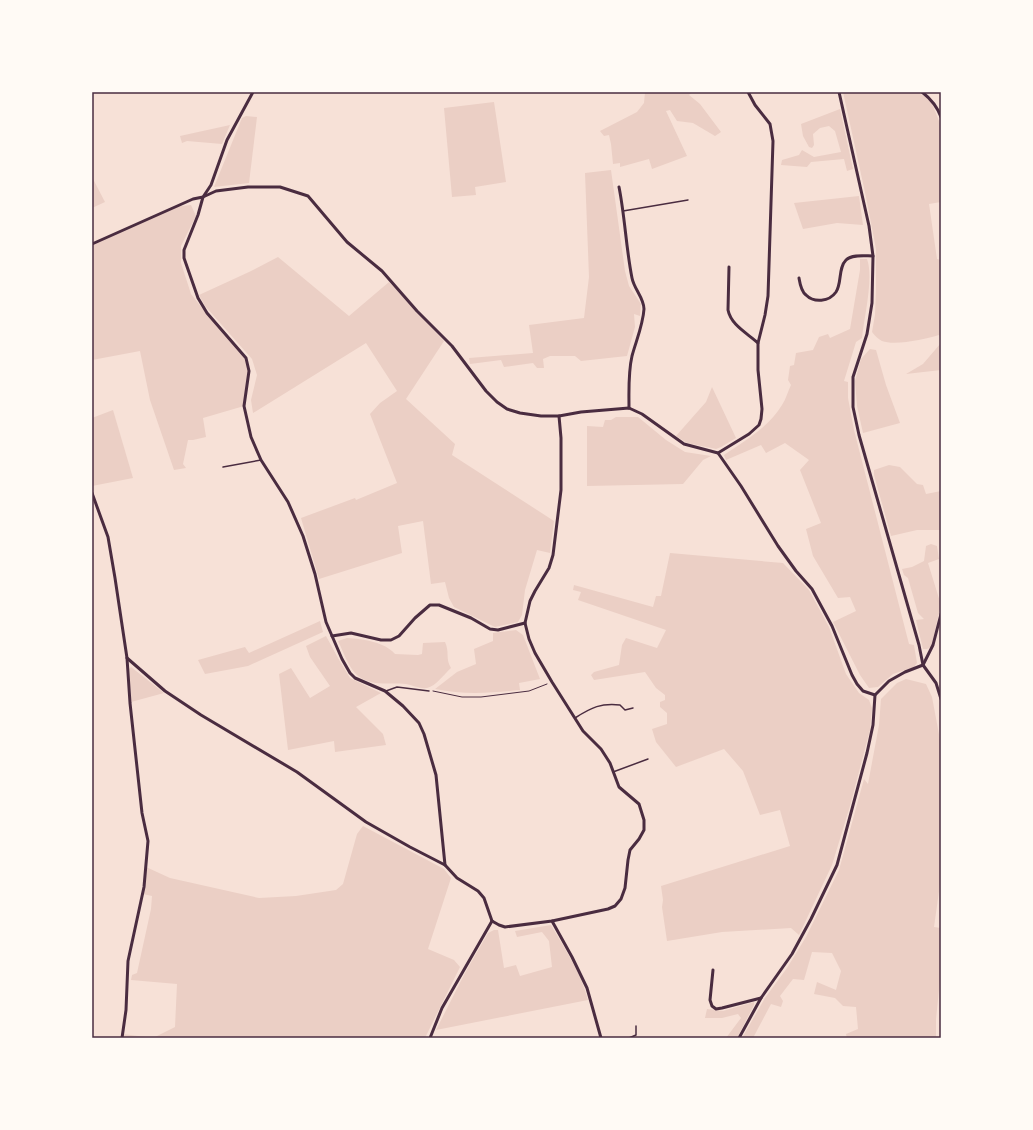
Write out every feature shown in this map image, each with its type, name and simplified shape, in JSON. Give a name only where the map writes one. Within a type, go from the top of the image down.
[{"type":"street","points":[[253,92],[227,140],[211,185],[203,197],[198,215],[185,244],[184,258],[198,298],[207,313],[246,358],[249,371],[244,406],[251,437],[261,460],[288,502],[303,536],[315,574],[326,622],[350,673],[355,678],[385,691],[403,706],[419,723],[424,734],[436,775],[445,864]]},
{"type":"street","points":[[718,454],[749,434],[759,425],[762,409],[758,370],[758,343],[768,296],[773,141],[770,124],[755,105],[748,92]]},
{"type":"street","points":[[839,92],[869,226],[873,256],[872,303],[867,334],[853,377],[853,407],[859,435],[919,645],[923,665],[936,683],[941,699]]},
{"type":"street","points":[[922,92],[931,99],[938,108],[941,117]]},
{"type":"street","points":[[92,244],[193,198],[203,197],[216,191],[248,187],[280,187],[308,196],[343,239],[382,271],[417,311],[452,346],[486,391],[507,409],[520,413],[541,416],[559,416],[581,412],[629,408],[642,414],[684,444],[718,454],[741,486],[778,546],[796,571],[812,589],[832,626],[857,684],[863,691],[875,695]]},
{"type":"street","points":[[619,187],[632,280],[644,308],[643,319],[632,358],[629,408]]},
{"type":"street","points":[[799,278],[801,289],[805,295],[813,300],[825,300],[832,297],[835,293],[839,285],[842,266],[846,260],[850,257],[873,256]]},
{"type":"street","points":[[729,267],[729,315],[734,324],[758,343]]},
{"type":"street","points":[[127,658],[165,691],[297,772],[366,822],[410,847],[445,864],[458,878],[478,891],[484,898],[492,921],[506,927],[552,921],[608,909],[615,906],[621,899],[625,888],[630,850],[644,830],[644,820],[639,804],[619,787],[610,764],[601,749],[583,731],[552,682],[534,653],[525,623],[534,591],[548,568],[553,555],[560,490],[561,438],[559,416]]},
{"type":"street","points":[[92,493],[108,537],[127,658],[130,702],[142,813],[148,841],[144,887],[128,961],[126,1010],[122,1038]]},
{"type":"street","points":[[332,636],[351,632],[381,640],[391,640],[399,636],[415,618],[430,605],[439,605],[471,618],[490,629],[498,630],[525,623]]},
{"type":"street","points":[[739,1038],[761,998],[792,954],[837,865],[874,725],[875,695],[889,681],[905,672],[923,665],[933,645],[941,614]]},
{"type":"street","points":[[430,1038],[442,1008],[492,921]]},
{"type":"street","points":[[552,921],[587,988],[601,1038]]},
{"type":"street","points":[[713,970],[710,1000],[712,1006],[722,1008],[761,998]]},
{"type":"lane","points":[[623,211],[688,200]]},
{"type":"lane","points":[[223,467],[261,460]]},
{"type":"lane","points":[[385,691],[397,687],[429,691]]},
{"type":"lane","points":[[576,718],[587,710],[607,704],[620,705],[625,710],[633,708]]},
{"type":"lane","points":[[613,772],[648,759]]},
{"type":"lane","points":[[629,1038],[636,1035],[636,1026]]},
{"type":"path","points":[[429,691],[462,697],[481,697],[529,691],[552,682]]},
{"type":"shaded area","points":[[645,92],[692,92],[689,95],[700,104],[721,132],[715,136],[693,123],[677,121],[670,110],[666,111],[687,156],[652,169],[649,159],[620,167],[620,163],[613,164],[609,135],[604,136],[600,131],[637,112],[644,103]]},
{"type":"shaded area","points":[[843,92],[918,92],[931,101],[941,126],[941,202],[929,204],[937,259],[941,260],[941,338],[939,335],[895,343],[882,341],[872,332],[875,315],[876,249]]},
{"type":"shaded area","points":[[494,102],[506,182],[475,187],[476,195],[452,197],[444,108]]},
{"type":"shaded area","points":[[840,109],[853,169],[847,171],[844,159],[811,162],[807,167],[781,165],[782,160],[799,155],[802,150],[814,157],[841,152],[835,131],[829,126],[820,128],[813,134],[814,145],[812,148],[809,147],[803,136],[801,124]]},
{"type":"shaded area","points":[[246,116],[257,117],[249,183],[214,187],[242,118]]},
{"type":"shaded area","points":[[230,125],[222,144],[187,141],[182,143],[180,136]]},
{"type":"shaded area","points":[[611,170],[625,271],[629,286],[641,304],[640,316],[634,314],[635,327],[627,356],[581,361],[575,356],[550,356],[543,359],[544,368],[537,368],[533,363],[504,367],[501,360],[470,364],[469,358],[533,353],[529,325],[584,318],[589,277],[585,173]]},
{"type":"shaded area","points":[[92,177],[105,202],[92,208]]},
{"type":"shaded area","points":[[859,196],[863,225],[837,223],[803,229],[794,203]]},
{"type":"shaded area","points":[[191,205],[196,216],[181,246],[181,263],[191,294],[246,358],[249,371],[244,406],[203,418],[206,437],[188,440],[183,464],[186,468],[174,470],[150,400],[140,351],[92,360],[92,244],[173,207]]},
{"type":"shaded area","points":[[278,257],[349,316],[389,282],[444,341],[406,399],[455,444],[452,455],[554,521],[550,553],[537,550],[525,590],[522,615],[518,622],[495,627],[454,607],[449,598],[445,582],[431,584],[423,521],[398,526],[402,553],[319,579],[301,518],[355,498],[356,500],[397,483],[370,414],[380,403],[397,391],[366,343],[253,413],[251,400],[257,375],[252,359],[205,306],[199,295]]},
{"type":"shaded area","points":[[860,259],[867,259],[869,267],[868,298],[862,338],[856,342],[844,381],[848,382],[848,398],[854,430],[909,644],[914,645],[917,663],[914,667],[893,674],[878,687],[869,688],[860,675],[833,622],[856,611],[850,597],[838,598],[813,556],[806,529],[821,523],[800,470],[809,460],[785,443],[766,453],[761,445],[726,460],[724,455],[756,433],[777,413],[791,385],[788,380],[790,366],[794,365],[796,353],[813,350],[819,337],[828,334],[830,338],[850,329],[860,270]]},
{"type":"shaded area","points":[[941,343],[941,370],[906,374],[923,364]]},
{"type":"shaded area","points":[[870,349],[876,350],[886,385],[900,423],[863,433],[857,406],[855,381],[861,359]]},
{"type":"shaded area","points":[[712,387],[736,438],[716,449],[687,443],[676,436],[706,402]]},
{"type":"shaded area","points":[[113,410],[133,478],[92,486],[92,418]]},
{"type":"shaded area","points":[[616,417],[638,417],[666,440],[685,452],[711,456],[703,460],[683,484],[587,486],[587,426],[603,427],[605,420],[611,420]]},
{"type":"shaded area","points":[[889,465],[900,467],[917,484],[923,485],[926,494],[941,491],[941,530],[917,530],[891,536],[874,475],[874,470]]},
{"type":"shaded area","points":[[931,544],[937,546],[939,559],[928,563],[941,605],[931,647],[923,649],[916,620],[924,619],[918,613],[908,578],[904,575],[902,569],[912,567],[924,561],[926,546]]},
{"type":"shaded area","points":[[670,553],[783,563],[809,590],[829,627],[846,674],[859,693],[869,700],[872,708],[870,730],[850,806],[832,865],[799,935],[791,928],[722,932],[667,941],[662,907],[663,900],[661,886],[790,846],[780,810],[760,815],[743,771],[724,749],[676,767],[656,742],[652,729],[667,724],[667,713],[660,707],[660,702],[665,700],[665,695],[656,688],[645,672],[594,680],[591,675],[594,672],[619,665],[622,645],[626,638],[657,648],[666,630],[578,600],[581,592],[573,590],[574,585],[653,607],[656,596],[661,596]]},
{"type":"shaded area","points":[[320,621],[323,632],[248,666],[205,674],[198,660],[245,647],[249,653]]},
{"type":"shaded area","points":[[516,630],[523,635],[540,679],[519,683],[520,690],[467,693],[435,689],[457,672],[476,664],[474,649],[493,641],[493,633]]},
{"type":"shaded area","points":[[326,636],[350,678],[381,693],[356,707],[383,734],[386,745],[335,752],[334,741],[288,750],[279,674],[291,668],[310,698],[330,686],[310,657],[306,646]]},
{"type":"shaded area","points":[[347,638],[367,640],[380,644],[395,654],[418,655],[422,654],[423,643],[445,642],[448,661],[451,668],[437,682],[427,688],[406,684],[369,682],[358,676],[346,660],[338,641]]},
{"type":"shaded area","points":[[131,667],[164,693],[131,702],[129,669]]},
{"type":"shaded area","points":[[906,679],[926,684],[932,697],[941,745],[941,877],[934,927],[941,928],[941,970],[936,1019],[936,1038],[847,1038],[846,1034],[858,1029],[856,1007],[843,1006],[835,998],[814,994],[817,982],[836,990],[841,971],[832,953],[812,952],[804,980],[793,979],[780,996],[783,1001],[781,1007],[771,1004],[753,1038],[742,1038],[765,998],[787,968],[806,937],[839,870],[864,779],[868,784],[879,725],[881,699],[897,683]]},
{"type":"shaded area","points":[[363,826],[444,869],[451,878],[428,949],[454,960],[460,967],[425,1038],[153,1038],[175,1027],[177,984],[131,980],[132,975],[137,973],[151,909],[152,896],[143,894],[146,867],[170,878],[259,898],[296,896],[336,890],[343,884],[357,834]]},
{"type":"shaded area","points":[[551,925],[577,971],[588,1000],[436,1030],[465,973],[488,933],[498,930],[504,968],[516,965],[520,976],[552,967],[549,941],[542,932],[517,937],[515,931]]},
{"type":"shaded area","points":[[754,1002],[754,1005],[737,1038],[726,1038],[741,1018],[738,1014],[722,1018],[705,1018],[707,1009],[723,1011]]},
{"type":"shaded area","points":[[123,1034],[153,1038],[122,1038]]}]
